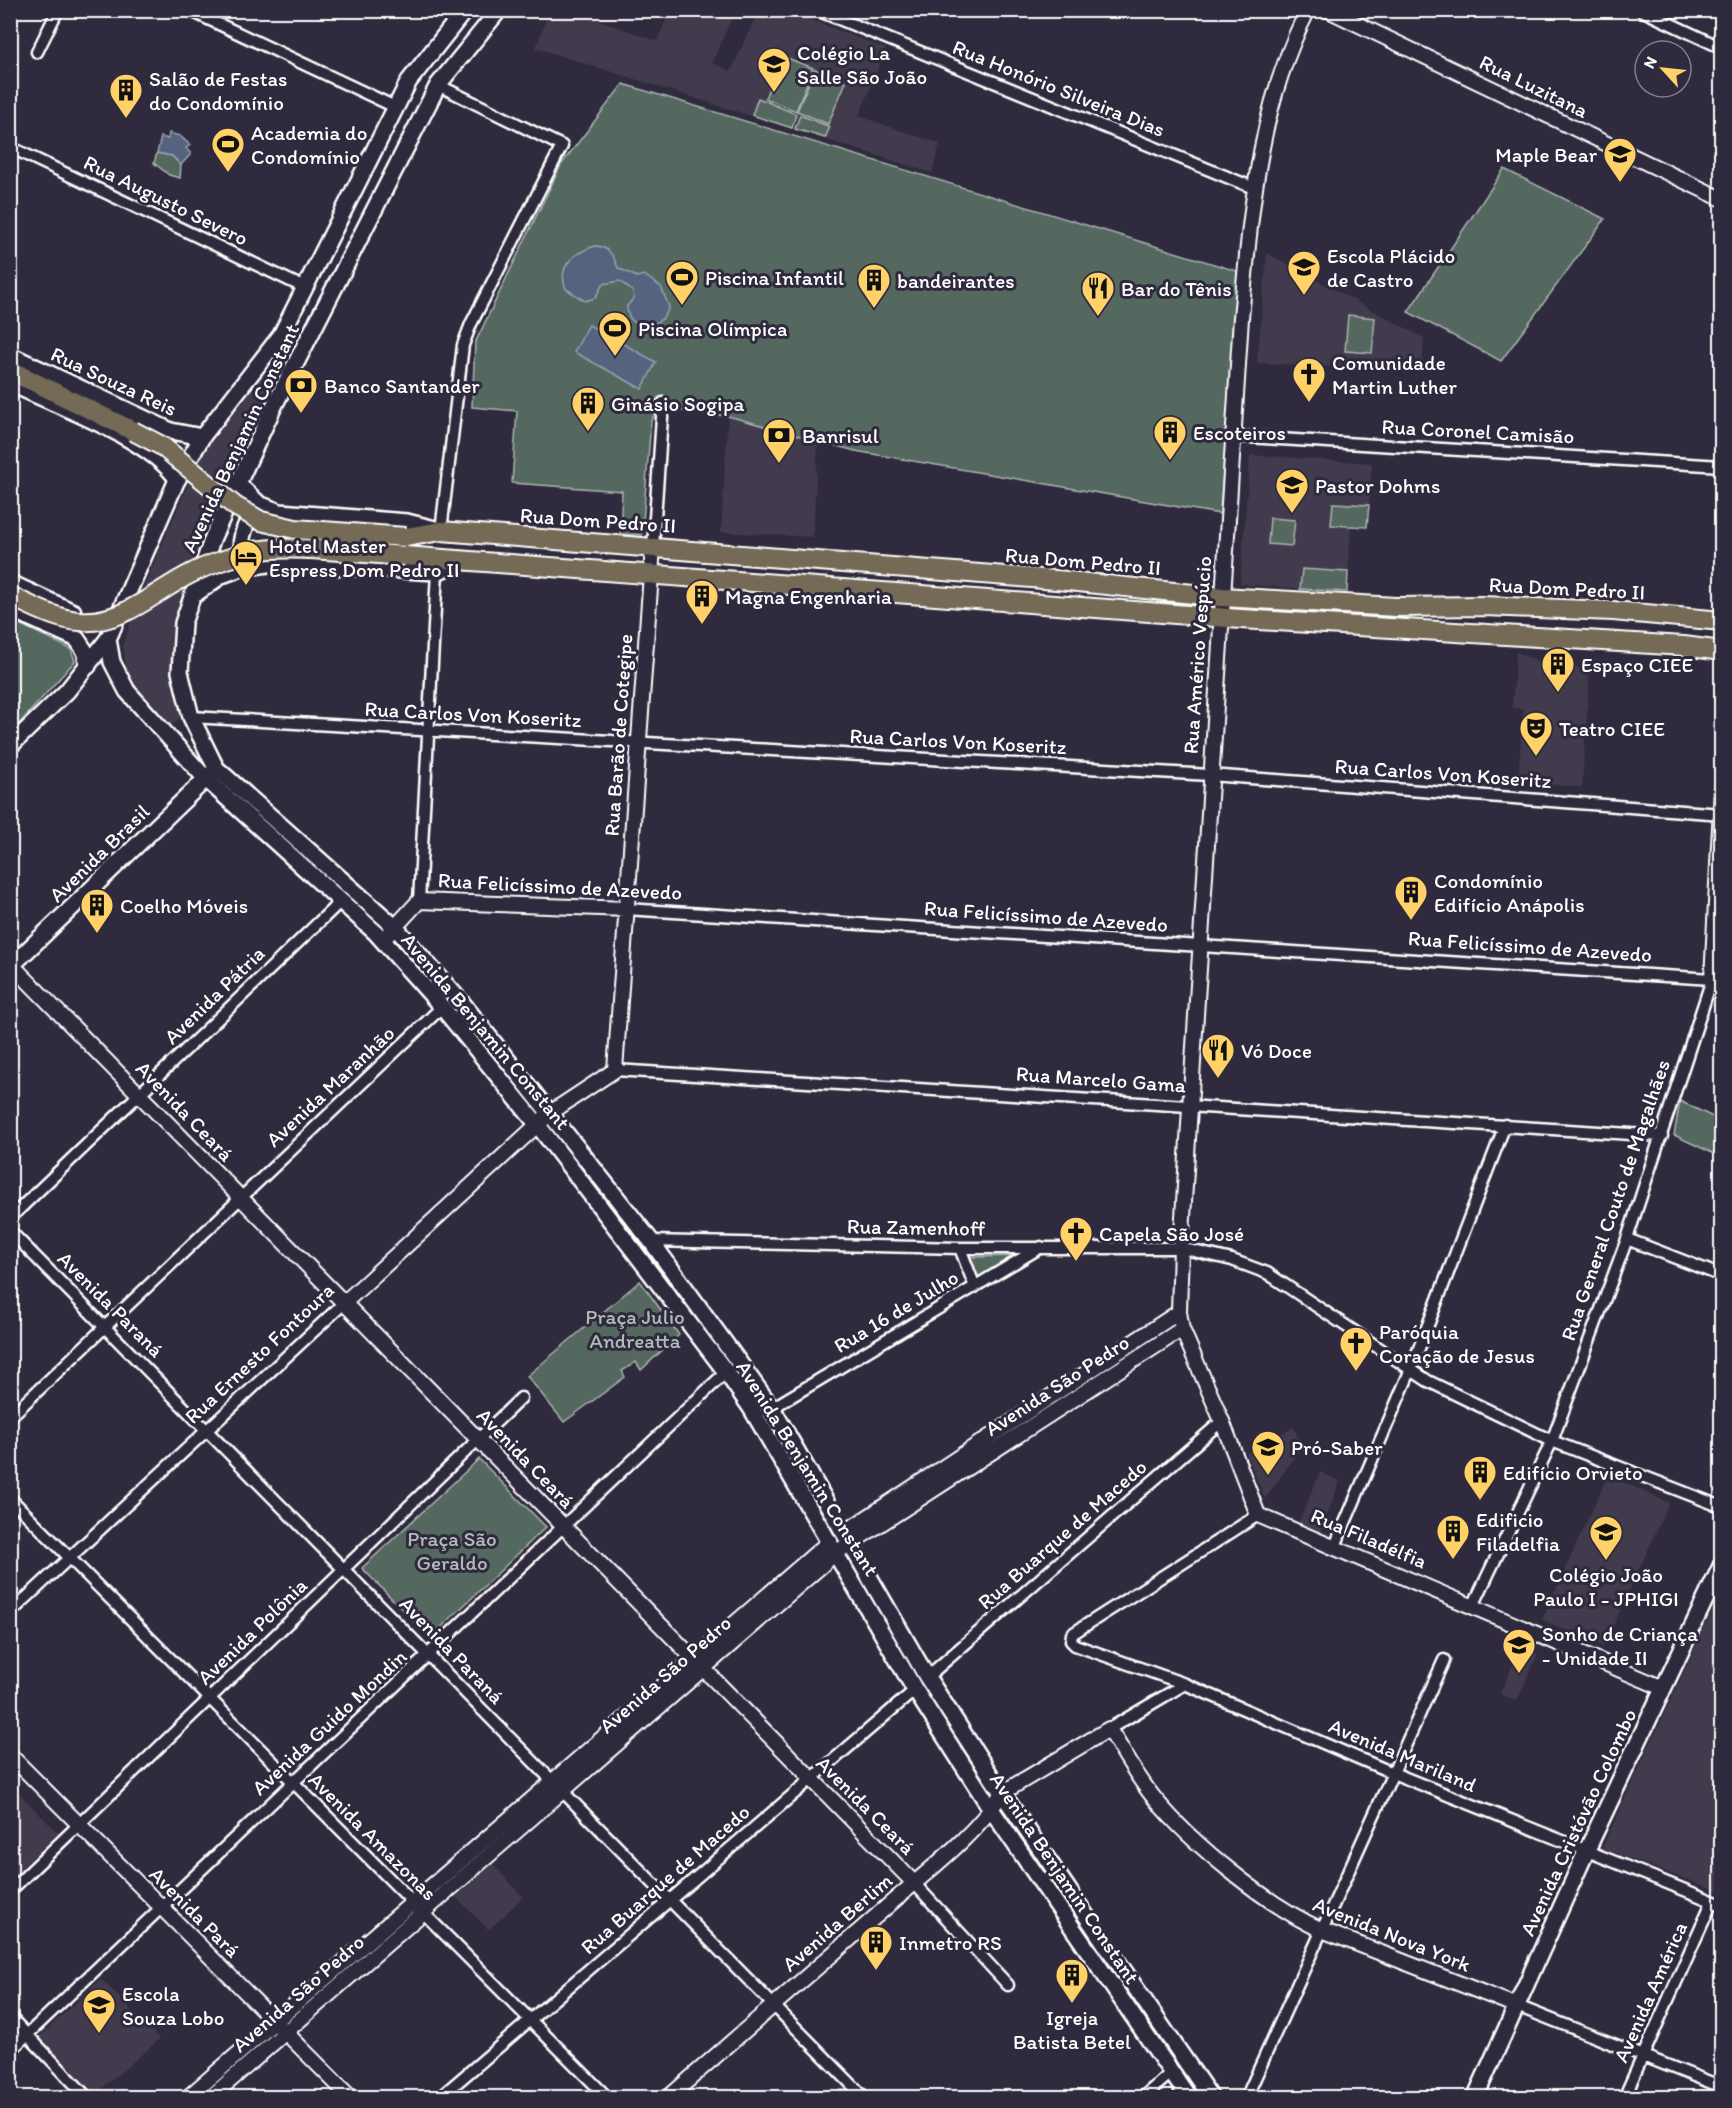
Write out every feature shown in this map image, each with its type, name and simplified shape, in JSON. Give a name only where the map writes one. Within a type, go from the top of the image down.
[{"type":"main road","name":"Avenida Benjamin Constant","points":[[465,10],[419,64],[395,107],[281,335],[202,437],[176,482],[108,639],[112,662],[127,691],[383,940],[442,1007],[537,1124],[726,1372],[751,1408],[834,1547],[915,1690],[991,1809],[1189,2097]]},
{"type":"main road","name":"Avenida Benjamin Constant","points":[[500,10],[438,85],[237,483],[213,537],[183,623],[180,672],[191,717],[211,774],[395,927],[463,1004],[651,1241],[772,1408],[927,1677],[1002,1792],[1211,2097]]},
{"type":"main road","name":"Rua Souza Reis","points":[[10,355],[171,431],[202,437]]},
{"type":"main road","name":"Rua Dom Pedro II","points":[[10,370],[88,406],[162,446],[235,506],[261,521],[295,530],[406,537],[441,531]]},
{"type":"main road","name":"Rua Dom Pedro II","points":[[237,483],[259,504],[299,515],[407,522],[441,531],[1068,581],[1222,597],[1396,608],[1484,606],[1613,611],[1722,621]]},
{"type":"main road","points":[[244,568],[240,550],[241,534],[259,504]]},
{"type":"main road","points":[[10,596],[47,613],[79,621],[110,618],[153,599],[187,575],[214,562],[253,551],[294,550],[462,560],[1220,617],[1674,645],[1722,651]]},
{"type":"main road","points":[[192,597],[206,584],[222,575],[244,568],[274,563],[437,572],[462,560]]},
{"type":"main road","points":[[10,609],[76,639],[85,651],[88,666]]},
{"type":"main road","points":[[10,747],[88,666],[108,639]]},
{"type":"main road","name":"Avenida Brasil","points":[[11,965],[211,774]]},
{"type":"main road","name":"Avenida Cristóvão Colombo","points":[[1475,2097],[1586,1852],[1722,1564]]},
{"type":"street","points":[[37,52],[58,10]]},
{"type":"street","points":[[189,10],[395,107]]},
{"type":"street","name":"Rua Honório Silveira Dias","points":[[817,10],[1254,188]]},
{"type":"street","name":"Rua Américo Vespúcio","points":[[1179,1312],[1199,947],[1232,436],[1254,188],[1266,121],[1281,69],[1308,10]]},
{"type":"street","name":"Rua Luzitana","points":[[1328,10],[1722,199]]},
{"type":"street","points":[[1641,10],[1722,48]]},
{"type":"street","points":[[438,85],[562,146],[471,324],[463,345],[441,531]]},
{"type":"street","name":"Rua Augusto Severo","points":[[10,147],[305,288]]},
{"type":"street","points":[[10,386],[146,452],[166,468],[176,482]]},
{"type":"street","name":"Rua Barão de Cotegipe","points":[[615,1070],[663,403]]},
{"type":"street","name":"Rua Coronel Camisão","points":[[1232,436],[1722,466]]},
{"type":"street","points":[[419,901],[437,572]]},
{"type":"street","points":[[10,580],[75,610],[76,639]]},
{"type":"street","name":"Rua Carlos Von Koseritz","points":[[191,717],[1210,775],[1721,814]]},
{"type":"street","name":"Rua General Couto de Magalhães","points":[[1473,1606],[1552,1441],[1627,1239],[1717,981],[1722,788]]},
{"type":"street","name":"Avenida Pátria","points":[[10,1218],[341,901]]},
{"type":"street","name":"Rua Felicíssimo de Azevedo","points":[[383,940],[419,901],[626,909],[1717,981]]},
{"type":"street","name":"Avenida Ceará","points":[[11,965],[914,1883],[1008,1985]]},
{"type":"street","name":"Avenida Maranhão","points":[[10,1417],[442,1007]]},
{"type":"street","points":[[550,1113],[615,1070]]},
{"type":"street","name":"Rua Marcelo Gama","points":[[615,1070],[1662,1136]]},
{"type":"street","name":"Rua Ernesto Fontoura","points":[[10,1613],[550,1113]]},
{"type":"street","points":[[1335,1546],[1411,1369],[1505,1125]]},
{"type":"street","name":"Avenida Paraná","points":[[10,1231],[345,1568],[556,1787],[865,2097]]},
{"type":"street","points":[[1627,1239],[1722,1276]]},
{"type":"street","name":"Rua Zamenhoff","points":[[651,1241],[960,1248],[1181,1248],[1232,1260],[1267,1273],[1428,1381],[1552,1441],[1722,1507]]},
{"type":"street","name":"Rua 16 de Julho","points":[[772,1408],[1041,1247]]},
{"type":"street","points":[[960,1248],[975,1287]]},
{"type":"street","points":[[1179,1312],[1182,1329],[1222,1421],[1258,1515]]},
{"type":"street","name":"Avenida São Pedro","points":[[987,1447],[1025,1413],[1179,1312]]},
{"type":"street","name":"Avenida São Pedro","points":[[187,2097],[412,1903],[556,1787],[834,1547],[987,1447],[1034,1425],[1182,1329]]},
{"type":"street","points":[[1117,1352],[1125,1365]]},
{"type":"street","name":"Avenida Guido Mondin","points":[[10,2051],[726,1372]]},
{"type":"street","points":[[1073,1381],[1081,1394]]},
{"type":"street","name":"Avenida Polônia","points":[[10,1891],[521,1398]]},
{"type":"street","points":[[1025,1413],[1034,1425]]},
{"type":"street","name":"Rua Buarque de Macedo","points":[[927,1677],[1222,1421]]},
{"type":"street","name":"Avenida Amazonas","points":[[10,1498],[608,2097]]},
{"type":"street","name":"Rua Filadélfia","points":[[1258,1515],[1663,1688]]},
{"type":"street","name":"Avenida Mariland","points":[[1258,1515],[1072,1634],[1071,1641],[1076,1646],[1185,1684],[1393,1773],[1717,1904]]},
{"type":"street","points":[[1246,2097],[1444,1660]]},
{"type":"street","name":"Avenida Berlim","points":[[668,2097],[914,1883],[991,1809],[1002,1792],[1185,1684]]},
{"type":"street","name":"Rua Buarque de Macedo","points":[[439,2097],[915,1690]]},
{"type":"street","name":"Avenida Nova York","points":[[1109,1729],[1155,1799],[1208,1851],[1265,1897],[1303,1922],[1722,2087]]},
{"type":"street","name":"Avenida Pará","points":[[10,1755],[351,2097]]},
{"type":"street","name":"Avenida São Pedro","points":[[210,2097],[422,1913],[556,1787]]},
{"type":"street","name":"Avenida América","points":[[1624,2097],[1717,1904]]},
{"type":"street","points":[[10,2017],[88,2097]]},
{"type":"street","points":[[1142,2097],[1172,2072]]},
{"type":"shaded area","name":"Colégio La Salle São João","points":[[549,11],[573,11],[657,41],[670,11],[735,11],[712,63],[731,71],[758,11],[789,11],[886,49],[859,116],[940,144],[932,173],[536,48]]},
{"type":"shaded area","name":"Escola Plácido de Castro","points":[[1267,253],[1424,338],[1422,371],[1257,363]]},
{"type":"shaded area","points":[[285,342],[296,348],[203,541],[174,621],[171,670],[181,716],[170,727],[128,682],[123,645],[139,598],[203,450]]},
{"type":"shaded area","points":[[728,416],[818,441],[813,537],[721,532]]},
{"type":"shaded area","name":"Pastor Dohms","points":[[1250,455],[1372,463],[1367,527],[1351,527],[1347,592],[1240,584]]},
{"type":"shaded area","points":[[1516,652],[1548,665],[1590,668],[1582,787],[1518,783],[1523,709],[1512,708]]},
{"type":"shaded area","name":"Pró-Saber","points":[[1294,1427],[1302,1447],[1265,1499],[1246,1453]]},
{"type":"shaded area","points":[[1320,1472],[1340,1481],[1320,1533],[1298,1524]]},
{"type":"shaded area","name":"Colégio João Paulo I - JPHIGI","points":[[1608,1475],[1669,1503],[1604,1647],[1542,1620]]},
{"type":"shaded area","points":[[1721,1592],[1722,1892],[1602,1848]]},
{"type":"shaded area","name":"Sonho de Criança - Unidade II","points":[[1521,1646],[1538,1654],[1517,1701],[1500,1694]]},
{"type":"shaded area","points":[[11,1785],[58,1833],[11,1879]]},
{"type":"shaded area","points":[[493,1864],[523,1897],[489,1930],[456,1897]]},
{"type":"shaded area","name":"Escola Souza Lobo","points":[[101,1979],[160,2039],[95,2094],[39,2037]]},
{"type":"green space","points":[[782,56],[813,68],[796,111],[765,98]]},
{"type":"green space","points":[[815,69],[846,82],[828,124],[797,111]]},
{"type":"green space","points":[[623,84],[1237,271],[1220,514],[855,451],[728,416],[685,412],[661,402],[651,421],[642,535],[620,534],[622,491],[512,483],[517,411],[472,407],[475,343],[561,165]]},
{"type":"green space","points":[[758,98],[796,114],[792,128],[752,115]]},
{"type":"green space","points":[[800,115],[830,127],[825,138],[795,129]]},
{"type":"green space","points":[[157,153],[172,156],[181,165],[180,178],[169,175],[154,163]]},
{"type":"green space","points":[[1504,169],[1605,219],[1501,361],[1408,312]]},
{"type":"green space","points":[[1348,315],[1375,318],[1372,353],[1345,351]]},
{"type":"green space","points":[[1333,503],[1369,505],[1367,527],[1331,525]]},
{"type":"green space","points":[[1270,518],[1295,520],[1292,546],[1268,544]]},
{"type":"green space","points":[[1302,569],[1348,572],[1347,592],[1300,589]]},
{"type":"green space","points":[[11,620],[71,649],[75,661],[11,733]]},
{"type":"green space","points":[[1680,1101],[1721,1121],[1721,1157],[1674,1135]]},
{"type":"green space","points":[[1018,1256],[978,1280],[970,1257]]},
{"type":"green space","name":"Praça Julio Andreatta","points":[[640,1281],[679,1335],[641,1370],[636,1362],[622,1371],[625,1377],[564,1422],[527,1376]]},
{"type":"green space","name":"Praça São Geraldo","points":[[479,1459],[546,1527],[430,1638],[362,1568]]},
{"type":"water","points":[[169,133],[180,136],[190,145],[186,148],[191,154],[181,165],[172,156],[157,153],[161,137],[168,139]]},
{"type":"water","points":[[595,246],[607,250],[613,256],[618,268],[637,277],[644,275],[661,287],[669,307],[662,319],[642,326],[632,321],[627,306],[634,298],[633,292],[620,281],[603,284],[595,298],[585,301],[566,289],[564,273],[566,266],[575,256]]},
{"type":"water","name":"Piscina Olímpica","points":[[589,325],[656,362],[642,389],[574,352]]},
{"type":"place","name":"Colégio La Salle São João","points":[[774,93]]},
{"type":"place","name":"Salão de Festas do Condomínio","points":[[126,119]]},
{"type":"place","name":"Academia do Condomínio","points":[[228,173]]},
{"type":"place","name":"Maple Bear","points":[[1620,183]]},
{"type":"place","name":"Escola Plácido de Castro","points":[[1304,296]]},
{"type":"place","name":"Piscina Infantil","points":[[682,306]]},
{"type":"place","name":"bandeirantes","points":[[874,309]]},
{"type":"place","name":"Bar do Tênis","points":[[1098,317]]},
{"type":"place","name":"Piscina Olímpica","points":[[615,357]]},
{"type":"place","name":"Comunidade Martin Luther","points":[[1309,403]]},
{"type":"place","name":"Banco Santander","points":[[301,414]]},
{"type":"place","name":"Ginásio Sogipa","points":[[588,432]]},
{"type":"place","name":"Escoteiros","points":[[1170,461]]},
{"type":"place","name":"Banrisul","points":[[779,464]]},
{"type":"place","name":"Pastor Dohms","points":[[1292,514]]},
{"type":"place","name":"Hotel Master Espress Dom Pedro II","points":[[246,586]]},
{"type":"place","name":"Magna Engenharia","points":[[702,625]]},
{"type":"place","name":"Espaço CIEE","points":[[1558,693]]},
{"type":"place","name":"Teatro CIEE","points":[[1536,757]]},
{"type":"place","name":"Condomínio Edifício Anápolis","points":[[1411,921]]},
{"type":"place","name":"Coelho Móveis","points":[[97,934]]},
{"type":"place","name":"Vó Doce","points":[[1218,1079]]},
{"type":"place","name":"Capela São José","points":[[1076,1262]]},
{"type":"place","name":"Paróquia Coração de Jesus","points":[[1356,1372]]},
{"type":"place","name":"Pró-Saber","points":[[1268,1476]]},
{"type":"place","name":"Edifício Orvieto","points":[[1480,1501]]},
{"type":"place","name":"Edificio Filadelfia","points":[[1453,1560]]},
{"type":"place","name":"Colégio João Paulo I - JPHIGI","points":[[1606,1561]]},
{"type":"place","name":"Sonho de Criança - Unidade II","points":[[1519,1674]]},
{"type":"place","name":"Inmetro RS","points":[[876,1971]]},
{"type":"place","name":"Igreja Batista Betel","points":[[1072,2004]]},
{"type":"place","name":"Escola Souza Lobo","points":[[99,2034]]}]
